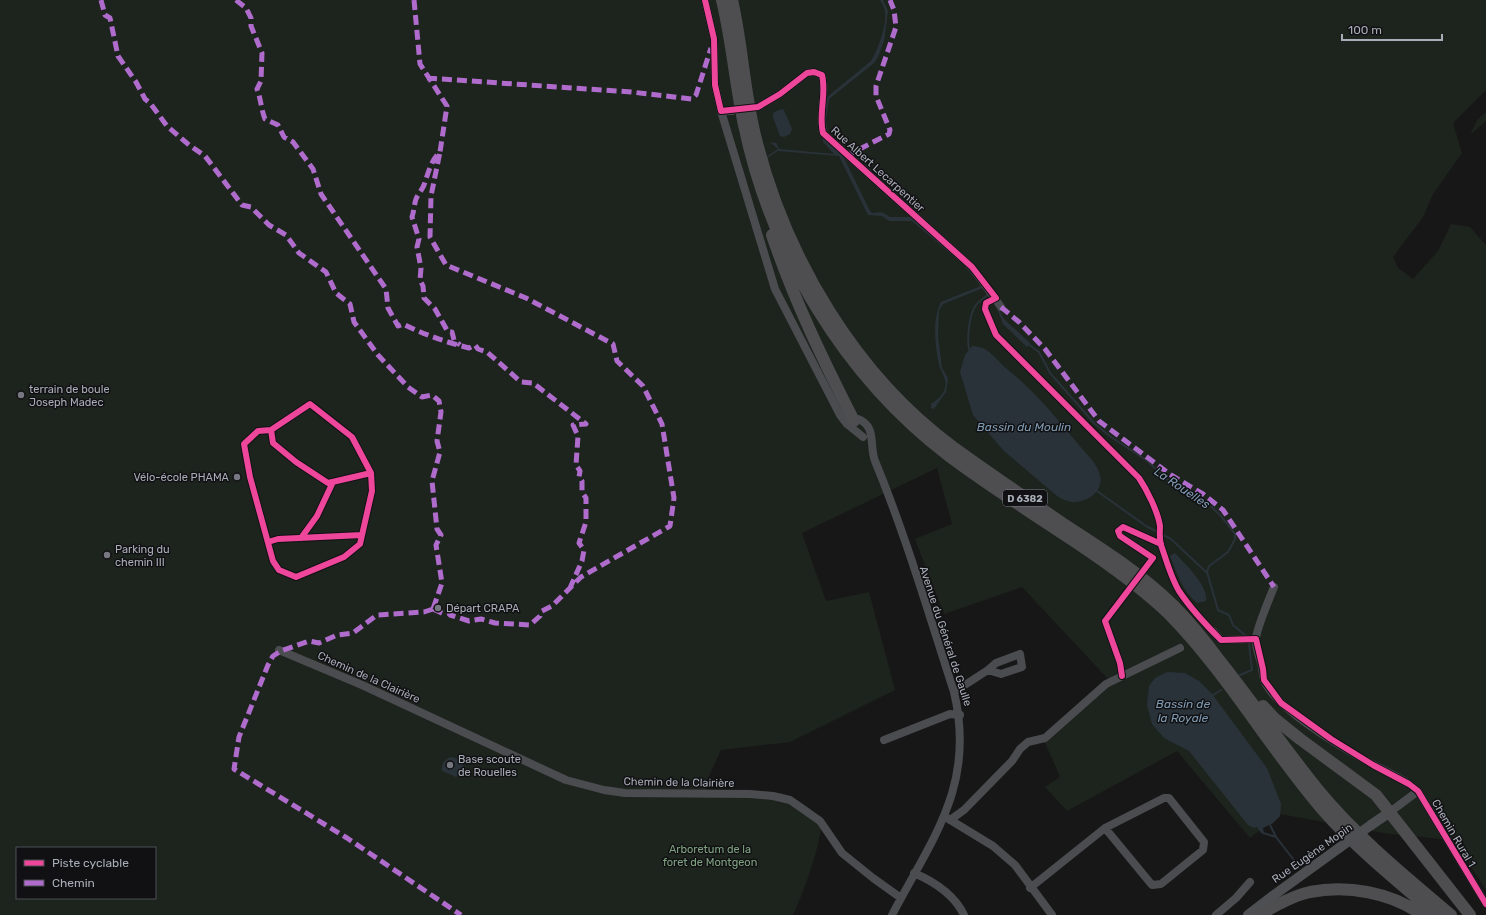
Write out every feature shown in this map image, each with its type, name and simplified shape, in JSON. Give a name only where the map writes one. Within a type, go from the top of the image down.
[{"type":"highway","name":"D 6382","points":[[722,0],[744,126],[760,185],[787,253],[807,291],[827,323],[862,372],[890,403],[949,455],[1118,571],[1167,613],[1203,653],[1289,769],[1323,810],[1355,844],[1436,915]]},
{"type":"highway","name":"D 6382","points":[[732,0],[738,25],[756,142],[782,221],[798,256],[815,287],[837,322],[864,358],[916,415],[949,444],[1025,498],[1123,563],[1152,586],[1192,626],[1217,656],[1321,794],[1368,843],[1451,915]]},
{"type":"highway","points":[[744,126],[757,193],[787,281],[850,423]]},
{"type":"highway","points":[[1217,656],[1275,719],[1324,758],[1364,784],[1376,795],[1470,915]]},
{"type":"highway","points":[[1259,915],[1286,900],[1309,892],[1351,889],[1371,892],[1394,899],[1422,915]]},
{"type":"main road","name":"Rue Eugène Mopin","points":[[1248,915],[1274,894],[1390,812]]},
{"type":"street","points":[[705,0],[714,39],[715,85],[721,111],[775,288],[840,415],[850,423],[862,437],[873,456]]},
{"type":"street","name":"Rue Albert Lecarpentier","points":[[758,107],[780,94],[807,73],[814,72],[822,75],[824,83],[821,126],[826,135],[846,156],[972,267],[1001,307]]},
{"type":"street","points":[[721,111],[732,111]]},
{"type":"street","points":[[850,423],[858,419],[868,425],[873,456]]},
{"type":"street","name":"Avenue du Général de Gaulle","points":[[873,456],[904,540],[954,692],[960,715],[960,760],[956,784],[947,819],[914,873],[892,915]]},
{"type":"street","points":[[1274,587],[1256,639],[1264,680],[1281,703],[1331,739],[1373,765],[1409,784],[1418,791],[1390,812]]},
{"type":"street","points":[[1213,631],[1221,640],[1256,639]]},
{"type":"street","points":[[947,819],[964,810],[1012,761],[1020,749],[1028,742],[1045,738],[1106,684],[1180,648]]},
{"type":"street","name":"Chemin de la Clairière","points":[[279,650],[362,685],[566,780],[604,790],[625,793],[750,794],[773,796],[790,800],[820,821],[842,853],[901,898]]},
{"type":"street","points":[[954,692],[988,670]]},
{"type":"street","points":[[884,740],[950,714],[960,715]]},
{"type":"street","name":"Chemin Rural 1","points":[[1418,791],[1486,904]]},
{"type":"street","points":[[1030,888],[1105,828],[1164,798],[1169,798],[1204,842],[1203,850],[1162,884],[1152,885],[1105,828]]},
{"type":"street","points":[[947,819],[993,846],[1015,866],[1030,888],[1052,915]]},
{"type":"street","points":[[914,873],[943,888],[952,897],[964,915]]},
{"type":"street","points":[[1216,915],[1236,898],[1250,882]]},
{"type":"green space","name":"Arboretum de la foret de Montgeon","points":[[0,0],[1486,0],[1486,90],[1453,123],[1462,153],[1433,194],[1423,217],[1393,257],[1398,268],[1413,279],[1438,251],[1451,224],[1470,227],[1486,245],[1486,890],[1469,864],[1463,841],[1389,834],[1280,814],[1250,838],[1177,751],[1067,811],[1045,787],[1060,777],[1043,738],[1109,680],[1022,587],[944,614],[915,539],[952,524],[937,468],[802,533],[826,601],[869,592],[895,690],[790,742],[721,750],[704,787],[708,791],[755,791],[779,794],[790,797],[803,804],[822,819],[819,841],[811,868],[793,915],[0,915]]},
{"type":"green space","points":[[1486,112],[1486,121],[1470,135],[1477,120]]},
{"type":"water","points":[[880,0],[883,0],[888,11],[884,41],[878,57],[874,63],[829,99],[826,120],[828,135],[824,131],[826,98],[871,61],[879,44],[885,24],[885,10]]},
{"type":"water","points":[[781,109],[784,110],[792,129],[790,134],[784,137],[780,136],[773,117],[773,113]]},
{"type":"water","points":[[823,135],[827,138],[827,142],[843,156],[870,211],[872,213],[882,212],[890,217],[912,217],[970,265],[994,300],[1004,319],[1030,343],[1027,347],[1003,324],[997,308],[983,288],[943,304],[939,310],[938,336],[942,368],[948,378],[946,392],[934,409],[931,408],[931,404],[943,393],[946,384],[940,368],[936,349],[935,325],[938,309],[941,302],[981,286],[964,265],[912,221],[889,221],[882,216],[868,215],[839,156],[778,151],[767,158],[766,157],[778,149],[770,142],[776,143],[779,149],[834,154],[823,142]]},
{"type":"water","name":"Bassin du Moulin","points":[[972,346],[981,347],[989,352],[1005,368],[1018,378],[1045,406],[1095,464],[1101,478],[1098,489],[1094,494],[1078,502],[1070,502],[1060,498],[1004,451],[973,415],[960,372],[965,355]]},
{"type":"water","points":[[1175,553],[1200,582],[1206,595],[1206,601],[1197,603],[1187,593],[1170,556]]},
{"type":"water","name":"Bassin de la Royale","points":[[1167,672],[1185,673],[1199,681],[1212,694],[1267,768],[1281,804],[1280,816],[1273,823],[1263,828],[1264,833],[1261,833],[1257,827],[1254,828],[1248,825],[1189,751],[1164,738],[1152,724],[1147,705],[1149,686],[1155,678]]},
{"type":"water","points":[[451,757],[461,760],[464,767],[462,773],[456,777],[442,771],[444,762],[446,759]]},
{"type":"waterway","points":[[969,349],[968,333],[972,314],[976,305],[988,294]]},
{"type":"waterway","name":"La Rouelles","points":[[1028,344],[1039,352],[1050,373],[1095,424],[1111,437],[1146,460],[1168,480],[1203,499],[1220,515],[1235,534],[1235,539],[1228,552],[1209,566],[1207,572],[1218,610],[1229,615],[1233,625],[1246,636]]},
{"type":"waterway","points":[[1097,491],[1146,526],[1171,539],[1206,572]]},
{"type":"waterway","name":"La Rouelles","points":[[1240,675],[1252,670],[1249,642]]},
{"type":"waterway","points":[[1213,695],[1221,690]]},
{"type":"waterway","points":[[1270,825],[1276,837],[1297,864]]},
{"type":"waterway","points":[[1263,833],[1276,837]]},
{"type":"marked path","points":[[101,0],[105,15],[110,18],[118,56],[136,82],[145,99],[150,103],[167,126],[189,145],[205,156],[242,205],[251,207],[269,225],[286,235],[299,253],[326,272],[336,293],[350,304],[354,322],[378,355],[408,387],[422,397],[432,395],[439,401],[441,412],[437,441],[440,452],[432,481],[437,529],[441,535],[436,545],[442,583],[433,609]]},
{"type":"marked path","points":[[236,0],[246,8],[251,18],[251,26],[262,53],[261,81],[257,89],[265,119],[278,125],[284,137],[293,142],[313,169],[321,194],[386,289],[388,308],[398,326],[403,324],[419,332],[469,348],[475,345],[478,349],[487,352],[521,382],[533,383],[586,424],[573,425],[578,436],[576,465],[580,471],[579,477],[582,481],[582,492],[586,498],[586,522],[579,543],[584,550],[582,561],[570,588]]},
{"type":"marked path","points":[[414,0],[420,64],[447,106],[440,152],[432,163],[424,185],[416,199],[412,217],[419,239],[417,247],[421,268],[420,280],[423,286],[424,298],[435,309],[448,332],[452,332],[454,340],[460,345]]},
{"type":"marked path","points":[[846,156],[889,134],[890,130],[876,96],[876,86],[896,27],[894,10],[890,0]]},
{"type":"marked path","points":[[427,78],[631,92],[692,99],[696,95],[711,48]]},
{"type":"marked path","points":[[433,609],[444,614],[449,613],[450,615],[469,621],[481,619],[495,623],[530,625],[540,616],[542,611],[552,606],[581,577],[670,526],[674,498],[662,424],[643,386],[617,361],[613,344],[526,298],[446,265],[430,237],[431,196],[440,152]]},
{"type":"marked path","points":[[1001,307],[1019,322],[1045,349],[1099,421],[1171,475],[1203,494],[1223,510],[1274,587]]},
{"type":"marked path","points":[[433,609],[424,612],[377,615],[353,633],[337,635],[319,643],[309,641],[281,651],[273,656],[239,737],[234,769],[347,838],[461,915]]},
{"type":"cycle path","points":[[705,0],[714,39],[715,85],[721,111],[758,107],[780,94],[807,73],[814,72],[822,75],[824,89],[821,119],[823,133],[972,267],[996,298],[986,303],[985,309],[996,335],[1139,478],[1155,508],[1160,526],[1160,542],[1176,586],[1204,623],[1221,640],[1256,639],[1264,680],[1281,703],[1331,739],[1373,765],[1409,784],[1418,791],[1486,904]]},
{"type":"cycle path","points":[[271,430],[310,404],[352,437],[371,473]]},
{"type":"cycle path","points":[[271,430],[273,443],[296,462],[328,483],[371,473],[372,491],[360,544],[344,557],[296,577],[279,570],[273,561],[250,477],[244,444],[258,431],[271,430]]},
{"type":"cycle path","points":[[301,538],[317,516],[333,482]]},
{"type":"cycle path","points":[[1122,676],[1120,663],[1105,621],[1153,558],[1120,536],[1118,531],[1123,527],[1161,544]]},
{"type":"cycle path","points":[[268,542],[278,539],[362,535]]},
{"type":"place","name":"terrain de boule Joseph Madec","points":[[21,395]]},
{"type":"place","name":"Vélo-école PHAMA","points":[[237,477]]},
{"type":"place","name":"Parking du chemin III","points":[[107,555]]},
{"type":"place","name":"Départ CRAPA","points":[[438,608]]},
{"type":"place","name":"Base scoute de Rouelles","points":[[450,765]]}]
